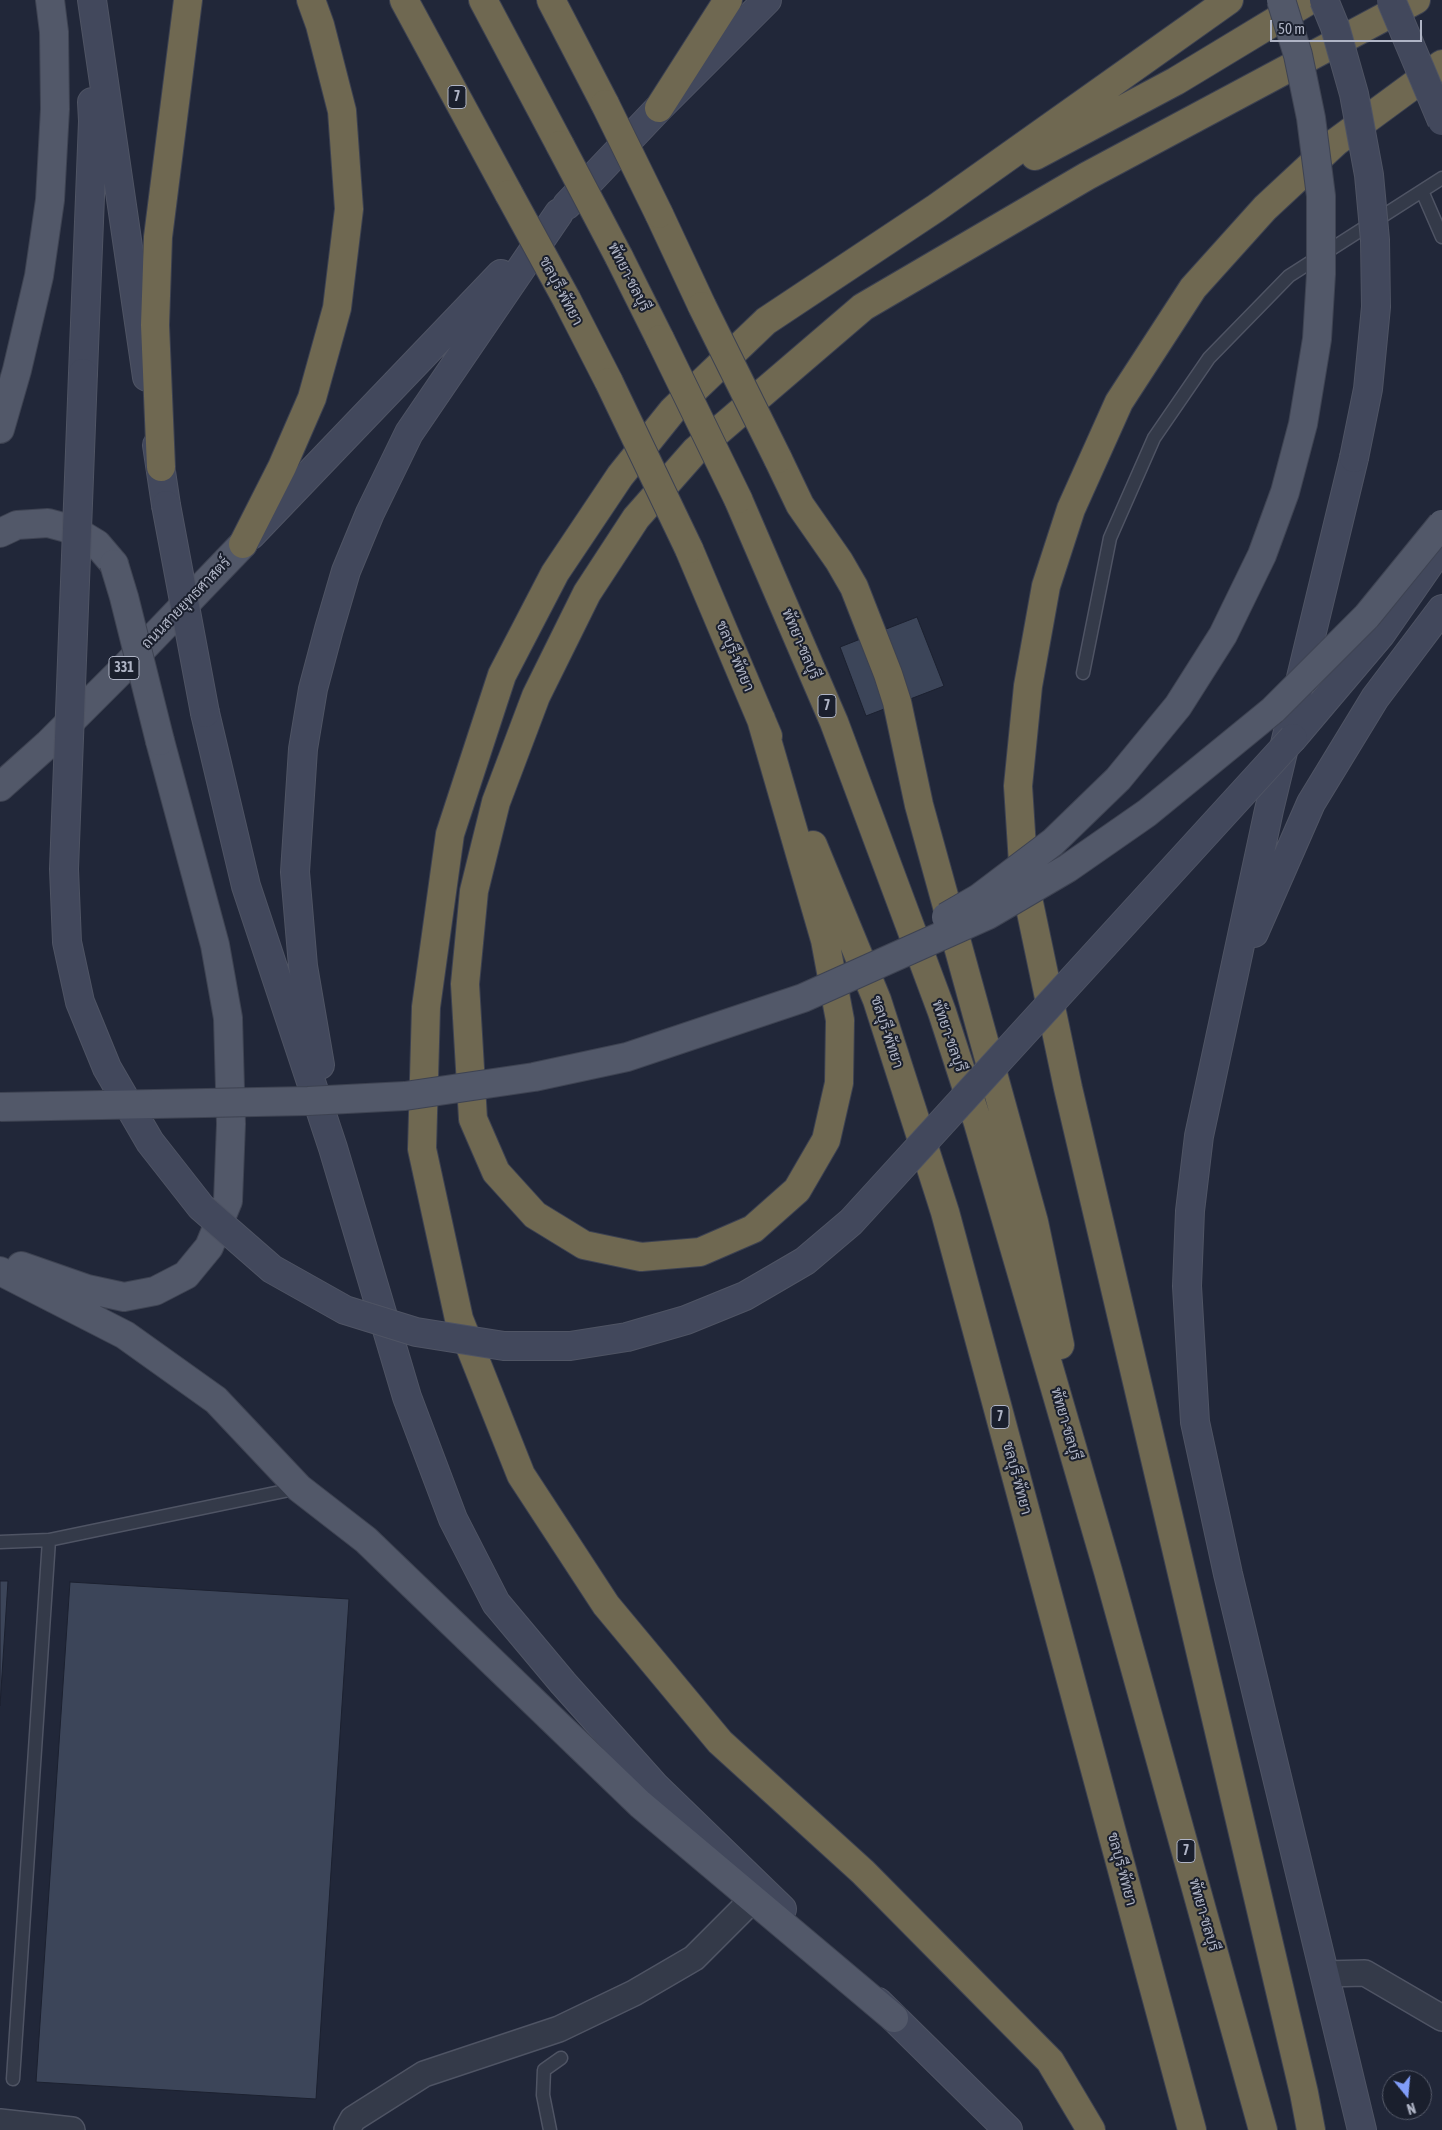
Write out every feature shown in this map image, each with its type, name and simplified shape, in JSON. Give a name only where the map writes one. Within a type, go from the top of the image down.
[{"type":"highway","points":[[160,467],[155,325],[158,237],[188,0]]},
{"type":"highway","points":[[243,544],[282,467],[312,398],[337,308],[349,209],[342,111],[320,25],[311,0]]},
{"type":"highway","name":"ชลบุรี-พัทยา","points":[[404,0],[609,382],[689,548],[877,1000],[945,1212],[1192,2130]]},
{"type":"highway","name":"พัทยา-ชลบุรี","points":[[483,0],[619,257],[738,499],[834,722],[942,1012],[978,1122],[1108,1571],[1263,2130]]},
{"type":"highway","points":[[550,0],[605,104],[800,505],[839,561],[854,587],[888,674],[897,702],[919,805],[1034,1222],[1108,1571]]},
{"type":"highway","points":[[659,108],[728,0]]},
{"type":"highway","points":[[1091,2130],[1050,2061],[863,1872],[720,1742],[606,1605],[521,1475],[459,1319],[422,1149],[426,1007],[450,834],[502,675],[555,573],[620,476],[673,410],[766,321],[936,208],[1229,0]]},
{"type":"highway","points":[[936,208],[1176,81],[1310,0]]},
{"type":"highway","points":[[761,720],[825,940],[840,1020],[839,1083],[826,1140],[797,1190],[753,1228],[700,1252],[641,1257],[584,1245],[535,1215],[496,1172],[474,1119],[466,984],[474,892],[496,802],[536,696],[587,593],[636,518],[695,451],[863,307],[1087,176],[1416,0]]},
{"type":"highway","points":[[1310,2130],[1304,2093],[1068,1088],[1024,879],[1018,786],[1028,686],[1046,586],[1071,509],[1119,402],[1193,288],[1265,208],[1336,142],[1442,64]]},
{"type":"main road","points":[[0,429],[17,370],[38,276],[50,200],[55,109],[54,32],[50,0]]},
{"type":"main road","points":[[88,0],[93,121],[64,869],[67,942],[78,993],[107,1068],[150,1142],[201,1207],[272,1269],[345,1310],[416,1332],[504,1346],[570,1346],[627,1337],[686,1320],[745,1296],[804,1261],[851,1222],[1293,738],[1381,634],[1442,546]]},
{"type":"main road","points":[[92,0],[166,505],[205,712],[246,886],[333,1148],[407,1397],[453,1519],[496,1603],[563,1683],[655,1786],[1008,2130]]},
{"type":"main road","points":[[243,544],[659,108],[767,0]]},
{"type":"main road","points":[[803,998],[978,898],[1053,842],[1118,779],[1178,706],[1223,635],[1262,554],[1286,492],[1303,424],[1317,338],[1321,274],[1321,196],[1311,118],[1298,55],[1281,0]]},
{"type":"main road","points":[[1324,0],[1336,27],[1354,94],[1369,175],[1375,240],[1376,307],[1369,380],[1354,458],[1269,810],[1199,1136],[1190,1211],[1187,1286],[1196,1422],[1228,1574],[1362,2130]]},
{"type":"main road","points":[[1391,0],[1442,121]]},
{"type":"main road","points":[[333,1148],[303,966],[295,872],[303,749],[313,690],[346,571],[370,513],[409,433],[559,213]]},
{"type":"main road","points":[[0,533],[17,525],[48,523],[74,530],[97,544],[114,564],[215,944],[228,1018],[231,1124],[228,1201],[209,1247],[186,1275],[155,1291],[124,1297],[87,1289],[0,1259]]},
{"type":"main road","points":[[0,1106],[308,1101],[405,1096],[534,1077],[627,1057],[803,998],[988,914],[1068,868],[1147,813],[1272,710],[1367,616],[1442,524]]},
{"type":"main road","name":"ถนนสายยุทธศาสตร์","points":[[0,787],[48,744],[243,544]]},
{"type":"main road","points":[[1232,985],[1311,803],[1375,698],[1442,609]]},
{"type":"main road","points":[[0,1271],[126,1335],[216,1400],[299,1488],[366,1540],[640,1804],[894,2018]]},
{"type":"street","points":[[347,2130],[353,2119],[424,2074],[559,2029],[634,1993],[694,1958],[752,1899]]},
{"type":"street","points":[[1324,1974],[1365,1973],[1442,2018]]},
{"type":"street","points":[[0,2122],[72,2130]]},
{"type":"lane","points":[[1083,673],[1110,538],[1154,438],[1209,358],[1289,276],[1442,178]]},
{"type":"lane","points":[[1422,191],[1442,237]]},
{"type":"lane","points":[[0,1542],[49,1540],[299,1488]]},
{"type":"lane","points":[[13,2079],[49,1540]]},
{"type":"lane","points":[[550,2130],[543,2095],[544,2070],[561,2058]]},
{"type":"building","points":[[917,617],[944,686],[866,716],[840,647]]},
{"type":"building","points":[[0,1581],[8,1581],[0,1706]]},
{"type":"building","points":[[70,1582],[349,1599],[316,2099],[36,2082]]}]
